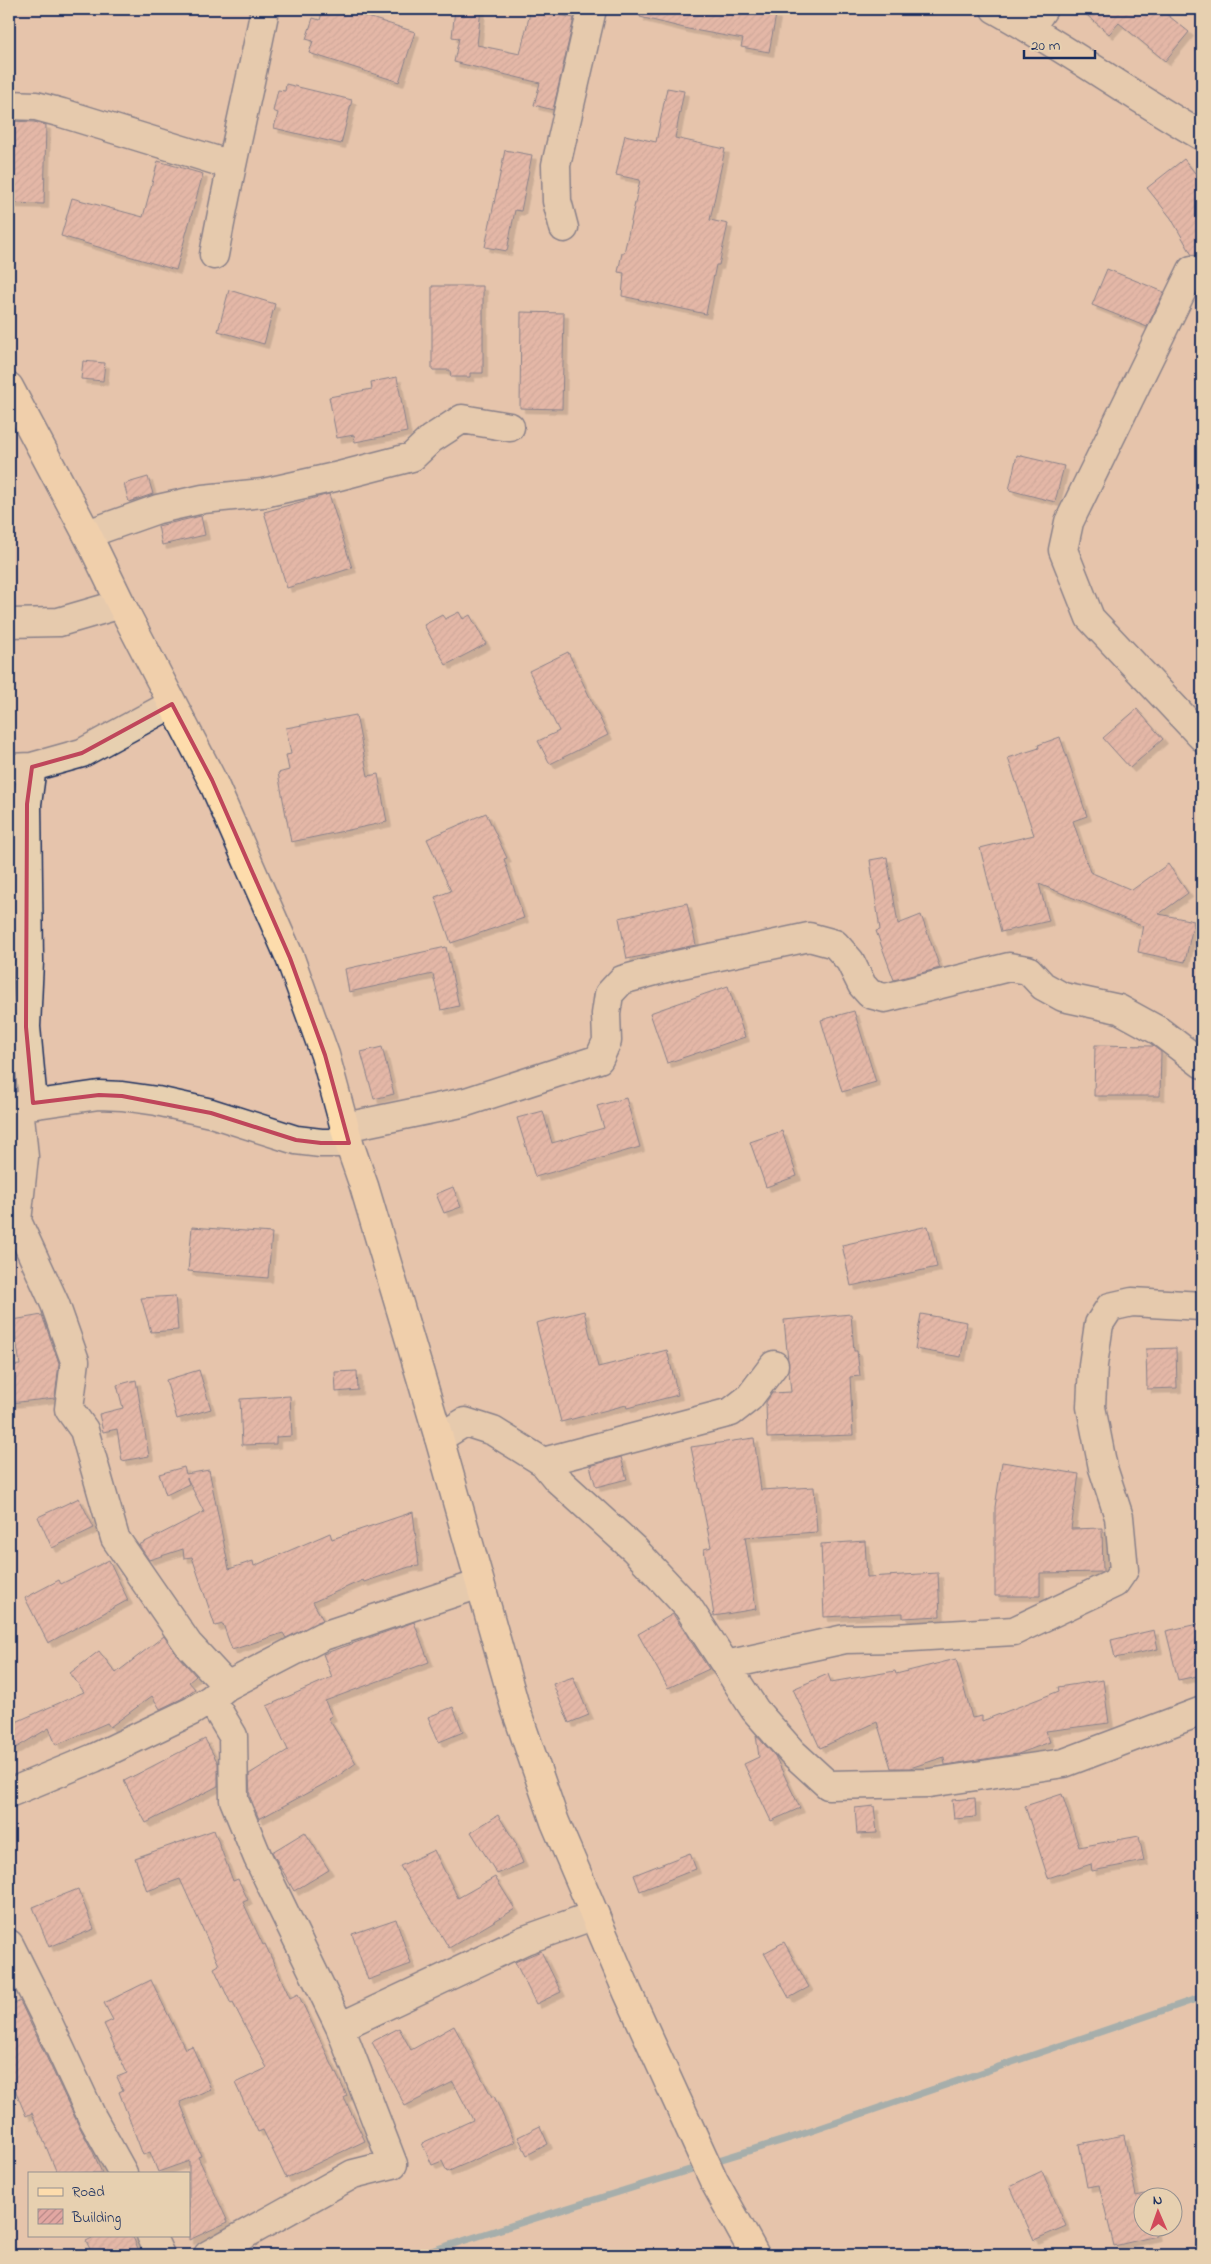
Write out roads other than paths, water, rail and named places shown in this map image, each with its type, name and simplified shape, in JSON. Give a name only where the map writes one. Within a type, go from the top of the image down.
[{"type":"main road","points":[[9,387],[87,534],[212,780],[290,958],[325,1055],[347,1135],[439,1438],[516,1710],[556,1822],[595,1915],[714,2181],[755,2255]]},
{"type":"street","points":[[214,255],[264,9]]},
{"type":"street","points":[[564,228],[558,201],[556,165],[592,9]]},
{"type":"street","points":[[995,9],[1036,18],[1098,73],[1201,133]]},
{"type":"street","points":[[9,105],[36,106],[62,112],[231,165]]},
{"type":"street","points":[[1192,270],[1069,522],[1062,550],[1090,618],[1202,737]]},
{"type":"street","points":[[87,534],[158,508],[203,499],[263,493],[412,457],[432,439],[462,419],[510,427]]},
{"type":"street","points":[[9,622],[59,622],[121,604]]},
{"type":"street","points":[[172,704],[82,753],[20,767],[27,804],[28,961],[26,1027],[20,1106],[24,1158],[17,1221],[55,1304],[75,1361],[69,1409],[84,1430],[115,1538],[219,1692],[233,1736],[234,1800],[258,1858],[340,2027],[393,2164],[353,2174],[208,2255]]},
{"type":"street","points":[[20,1106],[99,1094],[122,1096],[158,1101],[211,1113],[296,1140],[321,1143],[466,1102],[599,1059],[607,1042],[606,1014],[609,994],[622,980],[677,965],[809,937],[835,944],[850,961],[862,985],[870,994],[885,998],[1009,968],[1028,970],[1042,986],[1064,996],[1119,1009],[1159,1030],[1202,1064]]},
{"type":"street","points":[[726,1665],[845,1638],[895,1638],[1014,1631],[1115,1583],[1124,1570],[1119,1517],[1103,1468],[1091,1407],[1093,1365],[1099,1324],[1110,1307],[1132,1302],[1202,1306]]},
{"type":"street","points":[[543,1462],[730,1412],[749,1398],[774,1365]]},
{"type":"street","points":[[439,1438],[465,1422],[494,1431],[543,1462],[557,1479],[634,1550],[688,1607],[762,1717],[793,1754],[828,1785],[929,1783],[1064,1763],[1202,1710]]},
{"type":"street","points":[[9,1793],[94,1758],[192,1710],[219,1692],[323,1636],[480,1584]]},
{"type":"street","points":[[340,2027],[525,1940],[595,1915]]},
{"type":"street","points":[[9,1944],[92,2117],[122,2172]]},
{"type":"street","points":[[151,2236],[160,2255]]},
{"type":"waterway","points":[[712,2162],[797,2136],[1202,1997]]},
{"type":"waterway","points":[[418,2255],[702,2166]]}]
